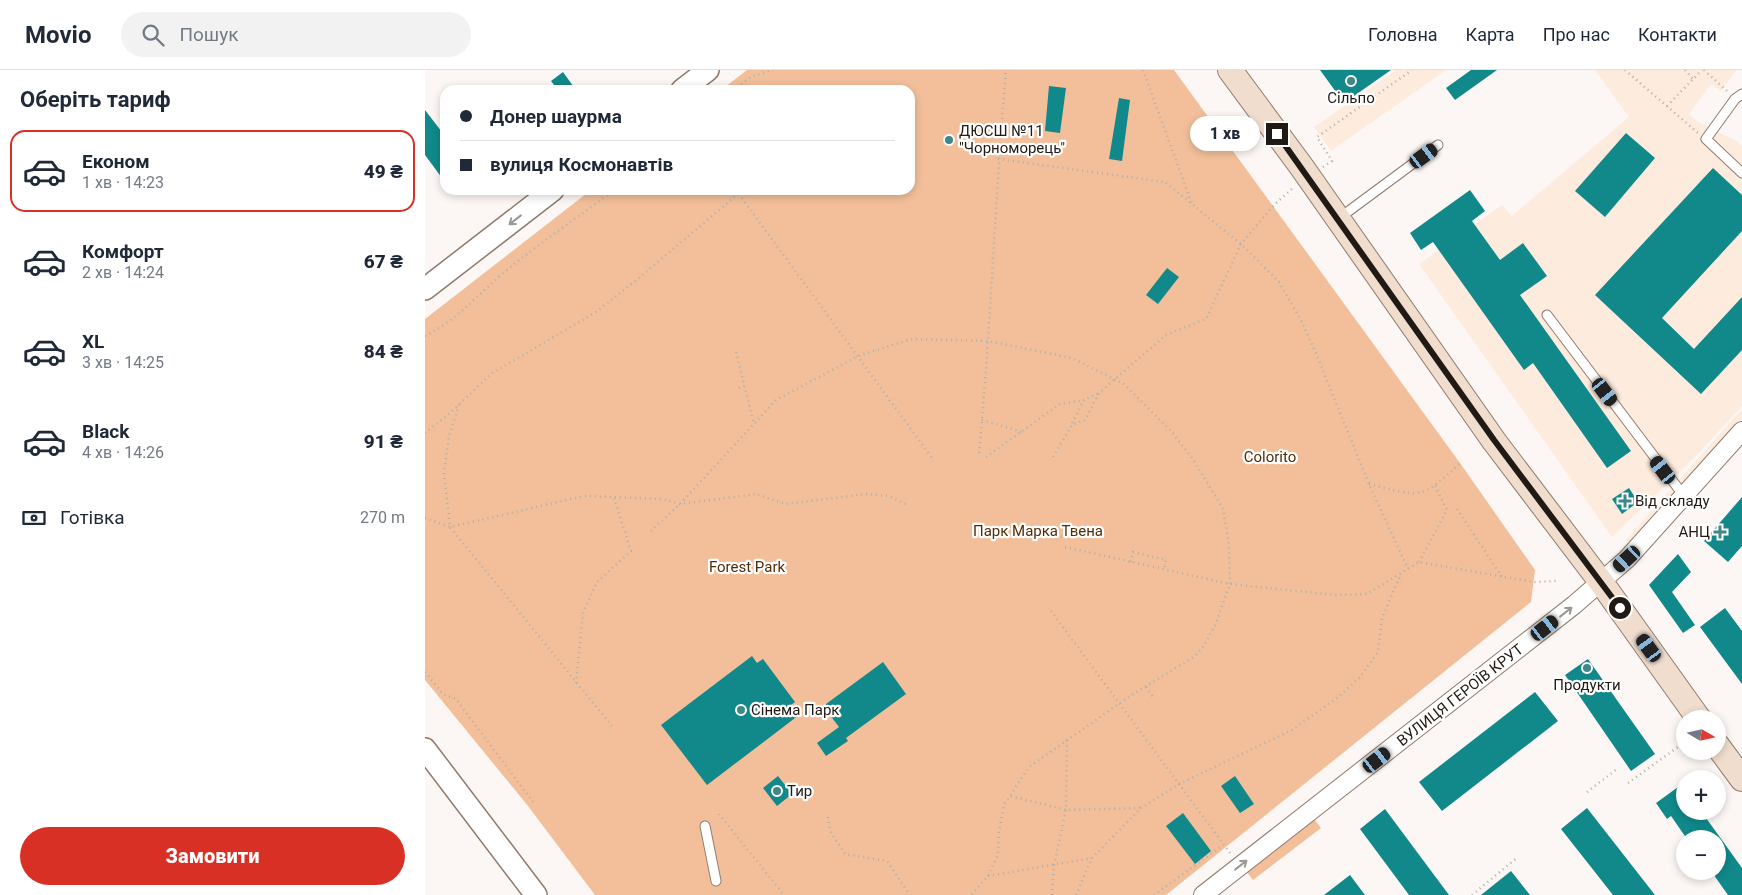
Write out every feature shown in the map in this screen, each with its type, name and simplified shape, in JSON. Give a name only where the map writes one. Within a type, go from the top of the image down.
[{"type":"main road","points":[[1230,70],[1494,440],[1601,582],[1693,710]]},
{"type":"main road","points":[[1726,757],[1742,779]]},
{"type":"street","points":[[688,85],[708,70]]},
{"type":"street","points":[[425,289],[547,195]]},
{"type":"street","name":"ВУЛИЦЯ ГЕРОЇВ КРУТ","points":[[1203,895],[1575,605],[1627,559],[1742,432]]},
{"type":"street","points":[[425,749],[536,895]]},
{"type":"lane","points":[[1738,97],[1706,140],[1742,173]]},
{"type":"lane","points":[[1337,219],[1438,145]]},
{"type":"lane","points":[[1547,315],[1684,496]]},
{"type":"lane","points":[[705,826],[716,881]]},
{"type":"path","points":[[739,85],[751,76],[770,70]]},
{"type":"path","points":[[979,453],[989,341],[998,158],[1006,70]]},
{"type":"path","points":[[1143,70],[1193,206]]},
{"type":"path","points":[[1321,168],[1332,161],[1317,137],[1412,70]]},
{"type":"path","points":[[1625,70],[1706,140]]},
{"type":"path","points":[[1685,70],[1693,79]]},
{"type":"path","points":[[1667,106],[1703,70],[1738,97]]},
{"type":"path","points":[[998,158],[1165,182],[1241,244],[1279,282],[1301,322],[1369,484],[1408,569]]},
{"type":"path","points":[[986,457],[1060,404],[1084,400],[1099,393],[1166,335],[1206,319],[1241,244],[1273,205],[1296,185]]},
{"type":"path","points":[[425,336],[443,327],[479,297],[499,277],[607,195]]},
{"type":"path","points":[[425,433],[448,415],[491,374],[596,312],[639,278],[734,195]]},
{"type":"path","points":[[739,195],[932,458]]},
{"type":"path","points":[[651,531],[679,504],[776,400],[858,356],[912,339],[989,341],[1062,355],[1117,378],[1134,391],[1172,432],[1211,487],[1223,509],[1229,545],[1230,584],[1216,623],[1204,646],[1195,656],[1120,704],[1029,767],[1004,805],[999,831],[998,855],[988,876],[971,895]]},
{"type":"path","points":[[736,352],[754,424]]},
{"type":"path","points":[[739,388],[744,386]]},
{"type":"path","points":[[1072,425],[1085,420],[1099,393]]},
{"type":"path","points":[[1053,457],[1084,400]]},
{"type":"path","points":[[450,527],[444,472],[449,436],[460,402]]},
{"type":"path","points":[[982,420],[1022,432]]},
{"type":"path","points":[[1369,484],[1410,494],[1421,494],[1435,486],[1460,463]]},
{"type":"path","points":[[1065,547],[1230,584],[1350,595],[1367,594],[1419,562],[1447,510],[1435,486]]},
{"type":"path","points":[[450,527],[584,496],[663,499],[679,504],[756,494],[785,504],[866,494],[888,496],[906,504]]},
{"type":"path","points":[[576,683],[583,613],[597,582],[631,551],[614,497]]},
{"type":"path","points":[[1457,509],[1502,577]]},
{"type":"path","points":[[425,518],[450,527],[612,726]]},
{"type":"path","points":[[1051,538],[1082,534]]},
{"type":"path","points":[[1131,562],[1133,552],[1166,560],[1164,569]]},
{"type":"path","points":[[1419,562],[1533,582],[1556,581]]},
{"type":"path","points":[[1076,895],[1092,858],[1141,808],[1179,784],[1292,730],[1337,698],[1359,678],[1378,652],[1382,618],[1401,573]]},
{"type":"path","points":[[1051,611],[1231,855]]},
{"type":"path","points":[[425,672],[443,694],[456,699],[533,802]]},
{"type":"path","points":[[1146,687],[1154,698]]},
{"type":"path","points":[[1051,895],[1054,865],[1066,810],[1067,740]]},
{"type":"path","points":[[1629,783],[1676,748]]},
{"type":"path","points":[[1587,792],[1617,768]]},
{"type":"path","points":[[1011,796],[1066,810],[1141,808]]},
{"type":"path","points":[[719,814],[784,895]]},
{"type":"path","points":[[828,817],[831,833],[845,854],[887,861],[910,895]]},
{"type":"path","points":[[1154,895],[1223,845]]},
{"type":"path","points":[[1472,895],[1518,857]]},
{"type":"path","points":[[988,876],[1092,858]]},
{"type":"shaded area","points":[[1396,70],[1446,70],[1331,151],[1314,127]]},
{"type":"shaded area","points":[[1595,70],[1736,70],[1721,91],[1711,84],[1689,114],[1698,122],[1735,140],[1742,146],[1742,406],[1696,456],[1612,537],[1419,264],[1502,205],[1512,216],[1629,117]]},
{"type":"shaded area","points":[[1742,409],[1742,419],[1632,542],[1625,541]]},
{"type":"green space","name":"Парк Марка Твена","points":[[747,70],[1174,70],[1460,463],[1535,570],[1531,602],[1166,895],[595,895],[528,806],[425,680],[425,319],[585,195],[915,195],[915,85],[728,85]]},
{"type":"green space","points":[[1314,819],[1321,828],[1253,880],[1246,871]]},
{"type":"building","name":"Сільпо","points":[[1320,70],[1391,70],[1344,103]]},
{"type":"building","points":[[1471,70],[1497,70],[1455,100],[1446,88]]},
{"type":"building","points":[[563,72],[572,85],[554,85],[551,81]]},
{"type":"building","points":[[1049,86],[1066,88],[1060,133],[1045,131]]},
{"type":"building","points":[[1119,98],[1130,100],[1122,161],[1109,159]]},
{"type":"building","points":[[425,110],[440,130],[440,175],[425,155]]},
{"type":"building","points":[[1626,133],[1655,158],[1605,217],[1575,191]]},
{"type":"building","points":[[1713,168],[1742,195],[1742,231],[1662,318],[1694,349],[1742,297],[1742,350],[1701,394],[1595,295]]},
{"type":"building","points":[[1470,190],[1485,211],[1472,221],[1500,260],[1523,243],[1547,276],[1520,295],[1631,451],[1607,468],[1533,363],[1524,370],[1433,242],[1421,250],[1410,233]]},
{"type":"building","points":[[1167,268],[1179,277],[1158,304],[1146,295]]},
{"type":"building","name":"Від складу","points":[[1629,488],[1638,502],[1622,514],[1612,499]]},
{"type":"building","points":[[1742,497],[1742,546],[1728,562],[1704,541]]},
{"type":"building","points":[[1678,554],[1691,572],[1672,592],[1695,625],[1683,633],[1649,585]]},
{"type":"building","points":[[1725,608],[1742,631],[1742,684],[1700,627]]},
{"type":"building","points":[[752,656],[757,663],[763,659],[795,702],[791,705],[799,715],[707,785],[661,725]]},
{"type":"building","points":[[1588,659],[1655,754],[1631,771],[1565,675]]},
{"type":"building","points":[[883,662],[906,694],[846,738],[848,741],[826,756],[817,743],[839,727],[826,710],[826,704]]},
{"type":"building","points":[[1535,692],[1558,721],[1442,811],[1419,782]]},
{"type":"building","name":"Тир","points":[[778,776],[792,794],[777,806],[763,788]]},
{"type":"building","points":[[1235,776],[1254,804],[1240,813],[1221,786]]},
{"type":"building","points":[[1676,789],[1676,820],[1707,820],[1715,830],[1681,830],[1671,816],[1667,819],[1656,803]]},
{"type":"building","points":[[1587,808],[1655,895],[1613,895],[1561,829]]},
{"type":"building","points":[[1385,809],[1449,895],[1409,895],[1360,829]]},
{"type":"building","points":[[1183,813],[1211,851],[1195,864],[1166,826]]},
{"type":"building","points":[[1726,846],[1742,868],[1742,895],[1728,895],[1717,880],[1726,880]]},
{"type":"building","points":[[1511,871],[1530,895],[1481,895]]},
{"type":"building","points":[[1350,875],[1365,895],[1324,895]]},
{"type":"place","name":"Сільпо","points":[[1351,81]]},
{"type":"place","name":"ДЮСШ №11 \"Чорноморець\"","points":[[949,140]]},
{"type":"place","name":"Від складу","points":[[1625,501]]},
{"type":"place","name":"АНЦ","points":[[1720,532]]},
{"type":"place","name":"Продукти","points":[[1587,668]]},
{"type":"place","name":"Сінема Парк","points":[[741,710]]},
{"type":"place","name":"Тир","points":[[777,791]]},
{"type":"route","points":[[1277,134],[1494,440],[1620,608]]},
{"type":"park label","name":"Colorito","points":[[1270,457]]},
{"type":"park label","name":"Forest Park","points":[[747,567]]}]
